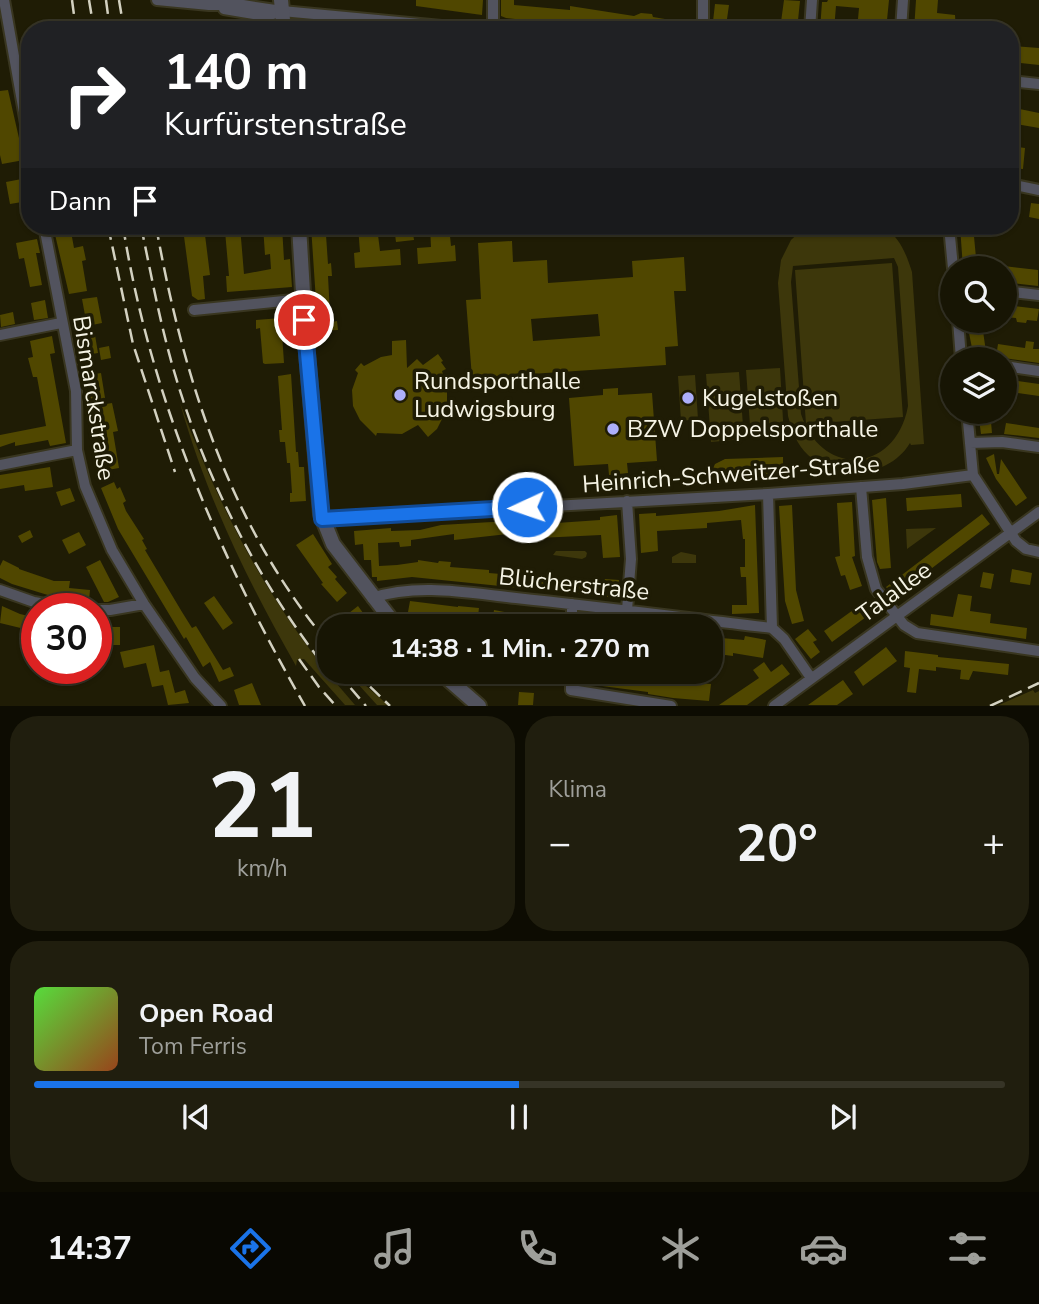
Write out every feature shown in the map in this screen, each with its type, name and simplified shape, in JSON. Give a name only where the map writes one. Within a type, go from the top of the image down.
[{"type":"street","points":[[4,0],[21,95]]},
{"type":"street","points":[[156,0],[209,5],[282,5],[411,21]]},
{"type":"street","points":[[493,0],[493,21]]},
{"type":"street","points":[[703,0],[703,21]]},
{"type":"street","points":[[811,21],[812,0]]},
{"type":"street","points":[[902,21],[903,0]]},
{"type":"street","points":[[1019,83],[1039,84]]},
{"type":"street","points":[[1019,186],[1039,190]]},
{"type":"street","name":"Bismarckstraße","points":[[46,235],[76,391],[77,450],[85,486],[97,519],[144,604],[195,678],[221,705]]},
{"type":"street","points":[[299,235],[317,483],[322,519],[333,544],[386,614]]},
{"type":"street","points":[[950,235],[952,256]]},
{"type":"street","points":[[1017,292],[1039,295]]},
{"type":"street","points":[[194,310],[303,299]]},
{"type":"street","points":[[0,335],[61,323]]},
{"type":"street","points":[[1017,368],[1039,371]]},
{"type":"street","points":[[968,424],[974,475],[1011,533],[1026,549],[1039,552]]},
{"type":"street","points":[[970,443],[1002,442],[1039,447]]},
{"type":"street","points":[[0,466],[77,450]]},
{"type":"street","name":"Heinrich-Schweitzer-Straße","points":[[322,519],[768,494],[974,475]]},
{"type":"street","points":[[861,487],[867,557],[876,589],[904,625],[917,633],[1039,650]]},
{"type":"street","points":[[768,494],[772,628],[811,678]]},
{"type":"street","points":[[627,501],[631,559],[627,610]]},
{"type":"street","name":"Talallee","points":[[774,705],[1039,512]]},
{"type":"street","name":"Blücherstraße","points":[[372,598],[393,591],[421,589],[772,628]]},
{"type":"street","points":[[0,590],[21,597]]},
{"type":"street","points":[[112,610],[144,604]]},
{"type":"street","points":[[572,604],[572,614]]},
{"type":"street","points":[[455,684],[480,705]]},
{"type":"street","points":[[571,684],[571,690],[671,705]]},
{"type":"shaded area","points":[[796,235],[893,235],[902,246],[912,272],[924,444],[910,443],[901,455],[889,463],[862,472],[833,469],[804,451],[793,432],[788,416],[778,283],[781,260]],"holes":[[[894,258],[898,267],[908,406],[901,428],[889,445],[874,455],[858,460],[841,458],[825,450],[811,435],[801,414],[791,282],[793,266]]]},
{"type":"shaded area","points":[[892,263],[903,417],[806,424],[795,270]]},
{"type":"shaded area","points":[[780,368],[784,437],[751,439],[746,370]]},
{"type":"shaded area","points":[[739,372],[744,439],[711,442],[706,374]]},
{"type":"shaded area","name":"Kugelstoßen","points":[[695,375],[698,419],[681,421],[678,376]]},
{"type":"shaded area","points":[[180,403],[233,525],[276,600],[317,659],[317,674],[304,659],[297,660],[296,666],[261,603],[215,505]]},
{"type":"shaded area","points":[[936,528],[907,549],[906,529]]},
{"type":"shaded area","points":[[556,551],[587,553],[582,559],[553,555]]},
{"type":"shaded area","points":[[681,552],[696,555],[696,563],[672,563],[672,557]]},
{"type":"shaded area","points":[[326,684],[337,684],[355,705],[345,705]]},
{"type":"shaded area","points":[[358,684],[364,684],[388,705],[377,705]]},
{"type":"shaded area","points":[[1033,690],[1035,693],[1039,691],[1039,705],[999,705]]},
{"type":"building","points":[[416,0],[483,0],[482,15],[416,6]]},
{"type":"building","points":[[501,0],[514,0],[514,5],[570,10],[570,6],[634,16],[641,13],[652,14],[653,17],[677,21],[534,21],[501,16]]},
{"type":"building","points":[[784,0],[800,1],[798,21],[781,21]]},
{"type":"building","points":[[889,0],[887,21],[858,21],[859,8],[836,6],[835,21],[821,21],[822,2]]},
{"type":"building","points":[[916,0],[938,0],[937,13],[955,15],[955,21],[915,21]]},
{"type":"building","points":[[715,4],[729,5],[727,19],[736,20],[736,21],[713,21]]},
{"type":"building","points":[[1019,46],[1039,48],[1039,65],[1019,63]]},
{"type":"building","points":[[8,90],[21,147],[21,161],[2,164],[0,155],[0,91]]},
{"type":"building","points":[[1019,109],[1039,113],[1039,128],[1019,125]]},
{"type":"building","points":[[1019,147],[1025,148],[1023,169],[1019,169]]},
{"type":"building","points":[[21,179],[21,202],[10,204],[6,182]]},
{"type":"building","points":[[1031,203],[1039,204],[1039,219],[1029,217]]},
{"type":"building","points":[[55,235],[72,235],[74,248],[83,246],[86,260],[82,261],[87,291],[69,294]]},
{"type":"building","points":[[184,235],[205,235],[210,275],[203,276],[205,299],[198,300],[192,296]]},
{"type":"building","points":[[225,235],[241,235],[244,274],[271,269],[270,254],[265,255],[264,235],[283,235],[284,260],[290,259],[292,287],[227,292],[226,276],[229,276]]},
{"type":"building","points":[[312,235],[326,235],[328,264],[331,263],[332,276],[328,276],[330,314],[332,322],[337,321],[338,330],[318,331]]},
{"type":"building","points":[[359,235],[378,235],[380,251],[400,249],[401,265],[355,268],[354,253],[360,252]]},
{"type":"building","points":[[395,235],[413,235],[414,240],[396,242]]},
{"type":"building","points":[[430,235],[450,235],[451,246],[455,245],[456,261],[418,264],[417,248],[431,247]]},
{"type":"building","points":[[961,235],[974,235],[976,256],[962,256]]},
{"type":"building","points":[[37,239],[40,253],[36,253],[42,285],[30,287],[24,258],[19,259],[16,243]]},
{"type":"building","points":[[512,241],[513,262],[547,260],[548,283],[633,277],[632,261],[684,257],[686,291],[674,291],[678,346],[665,347],[666,365],[472,378],[466,300],[481,299],[478,243]],"holes":[[[598,314],[600,336],[533,341],[531,319]]]},
{"type":"building","points":[[1017,268],[1038,270],[1038,286],[1017,284]]},
{"type":"building","points":[[97,297],[102,323],[87,326],[82,299]]},
{"type":"building","points":[[45,300],[48,318],[34,320],[31,303]]},
{"type":"building","points":[[1017,306],[1039,309],[1037,321],[1027,320],[1026,323],[1017,322]]},
{"type":"building","points":[[13,312],[15,324],[1,327],[0,315]]},
{"type":"building","points":[[281,318],[284,363],[265,364],[260,328],[256,329],[256,320]]},
{"type":"building","points":[[969,333],[983,333],[985,347],[972,347]]},
{"type":"building","points":[[95,335],[98,353],[81,356],[77,338]]},
{"type":"building","points":[[52,336],[55,353],[50,354],[66,443],[50,446],[48,440],[15,446],[15,442],[0,447],[0,435],[46,426],[37,377],[33,377],[28,358],[33,357],[30,341]]},
{"type":"building","name":"Rundsporthalle Ludwigsburg","points":[[406,340],[407,368],[417,359],[423,365],[438,354],[443,361],[441,362],[446,369],[442,371],[447,387],[447,409],[437,429],[428,437],[418,425],[402,434],[377,433],[376,436],[360,420],[353,406],[352,390],[358,373],[355,370],[361,363],[364,366],[381,357],[392,355],[392,341]]},
{"type":"building","points":[[1026,341],[1034,342],[1033,349],[1039,349],[1039,363],[1017,360],[1017,347],[998,347],[998,344],[1025,348]]},
{"type":"building","points":[[109,346],[111,358],[101,360],[99,348]]},
{"type":"building","points":[[101,373],[106,404],[112,403],[118,431],[113,432],[119,468],[102,471],[97,444],[100,443],[91,398],[87,399],[83,376]]},
{"type":"building","points":[[291,374],[296,452],[299,467],[304,467],[306,501],[290,502],[290,463],[287,463],[285,442],[280,442],[279,430],[282,430],[278,376]]},
{"type":"building","points":[[1017,381],[1039,384],[1039,396],[1017,393]]},
{"type":"building","name":"BZW Doppelsporthalle","points":[[618,388],[618,395],[652,393],[657,461],[627,463],[628,473],[609,475],[608,464],[574,466],[569,398],[603,395],[603,389]]},
{"type":"building","points":[[980,424],[991,424],[992,433],[981,434]]},
{"type":"building","points":[[1006,424],[1039,428],[1039,438],[1004,434]]},
{"type":"building","points":[[994,454],[997,474],[1001,459],[1027,498],[1016,506],[996,479],[986,458]]},
{"type":"building","points":[[783,457],[783,474],[759,475],[759,479],[722,482],[722,476],[709,477],[715,464],[725,459]]},
{"type":"building","points":[[50,467],[53,487],[25,491],[24,485],[0,489],[0,475]]},
{"type":"building","points":[[114,482],[117,489],[120,487],[126,501],[123,503],[126,511],[144,539],[145,550],[182,612],[192,628],[196,626],[223,670],[230,667],[234,676],[219,682],[210,662],[203,667],[186,637],[184,639],[118,529],[101,488]]},
{"type":"building","points":[[70,488],[75,501],[61,506],[56,492]]},
{"type":"building","points":[[961,494],[962,507],[907,511],[906,498]]},
{"type":"building","points":[[886,498],[891,568],[880,569],[877,562],[872,500]]},
{"type":"building","points":[[852,502],[855,556],[852,557],[862,586],[850,590],[845,575],[841,576],[835,557],[840,556],[837,503]]},
{"type":"building","points":[[755,505],[759,613],[732,614],[732,605],[747,605],[746,577],[741,577],[740,567],[745,567],[745,539],[741,520],[707,523],[707,528],[657,531],[658,551],[641,553],[639,514],[656,513],[656,516]]},
{"type":"building","points":[[792,505],[796,590],[804,621],[792,624],[785,601],[779,506]]},
{"type":"building","points":[[982,514],[990,524],[894,597],[886,587]]},
{"type":"building","points":[[617,515],[620,557],[603,558],[601,535],[518,539],[517,533],[454,540],[454,534],[411,540],[411,546],[400,547],[399,542],[378,543],[379,566],[418,560],[439,561],[451,562],[450,567],[489,570],[489,573],[512,575],[513,569],[526,570],[525,577],[603,584],[605,579],[619,580],[617,598],[412,577],[377,581],[377,577],[372,577],[371,560],[364,560],[363,544],[355,545],[354,531],[391,528],[391,531],[420,530],[441,525],[509,521],[509,525],[542,524],[600,520],[600,517]]},
{"type":"building","points":[[30,530],[33,537],[22,543],[18,536]]},
{"type":"building","points":[[79,532],[86,545],[69,554],[62,540]]},
{"type":"building","points":[[313,534],[332,564],[328,567],[347,593],[337,602],[321,584],[323,583],[296,545]]},
{"type":"building","points":[[3,560],[19,569],[54,581],[70,581],[69,588],[90,590],[90,593],[41,593],[0,578]]},
{"type":"building","points":[[100,560],[119,597],[112,600],[112,593],[99,593],[86,567]]},
{"type":"building","points":[[1012,569],[1032,573],[1030,585],[1010,582]]},
{"type":"building","points":[[983,572],[994,574],[991,589],[980,587]]},
{"type":"building","points":[[958,594],[972,596],[970,611],[991,614],[990,623],[1027,628],[1026,639],[930,625],[931,614],[953,617]]},
{"type":"building","points":[[214,596],[233,623],[223,630],[204,603]]},
{"type":"building","points":[[867,600],[877,609],[832,642],[824,631]]},
{"type":"building","points":[[410,601],[479,608],[478,614],[408,612]]},
{"type":"building","points":[[2,606],[21,614],[21,628],[0,623]]},
{"type":"building","points":[[358,606],[364,614],[350,614]]},
{"type":"building","points":[[494,610],[526,614],[493,614]]},
{"type":"building","points":[[112,627],[120,627],[120,645],[112,645]]},
{"type":"building","points":[[808,629],[817,640],[813,642],[820,652],[811,659],[795,639]]},
{"type":"building","points":[[745,636],[766,640],[763,658],[733,653],[733,656],[723,655],[723,638],[744,640]]},
{"type":"building","points":[[154,645],[160,672],[169,670],[175,693],[185,690],[189,703],[168,705],[163,685],[152,687],[146,663],[124,668],[120,652]]},
{"type":"building","points":[[886,647],[897,661],[863,686],[854,672]]},
{"type":"building","points":[[905,651],[1009,664],[1008,675],[973,671],[969,680],[960,679],[961,670],[936,667],[936,671],[919,669],[916,693],[907,692],[910,668],[904,667]]},
{"type":"building","points":[[764,662],[771,672],[782,664],[790,674],[747,705],[719,705],[759,678],[753,670]]},
{"type":"building","points":[[843,680],[853,694],[837,705],[808,705]]},
{"type":"building","points":[[252,683],[261,705],[239,705],[234,690]]},
{"type":"building","points":[[587,684],[711,684],[709,701],[673,698]]},
{"type":"building","points":[[519,692],[534,693],[533,705],[518,705]]},
{"type":"railway","points":[[72,0],[75,21]]},
{"type":"railway","points":[[89,0],[92,21]]},
{"type":"railway","points":[[106,0],[109,21]]},
{"type":"railway","points":[[119,0],[122,21]]},
{"type":"railway","points":[[110,235],[133,344],[175,472]]},
{"type":"railway","points":[[125,235],[151,352],[192,474],[244,592],[305,706]]},
{"type":"railway","points":[[143,235],[169,353],[201,451],[257,566],[317,656]]},
{"type":"railway","points":[[158,235],[180,338],[215,447],[237,499],[264,550],[317,628]]},
{"type":"railway","points":[[299,659],[336,706]]},
{"type":"railway","points":[[990,706],[1039,683]]},
{"type":"railway","points":[[347,684],[366,706]]},
{"type":"railway","points":[[367,684],[390,706]]},
{"type":"place","name":"Rundsporthalle Ludwigsburg","points":[[400,395]]},
{"type":"place","name":"Kugelstoßen","points":[[688,398]]},
{"type":"place","name":"BZW Doppelsporthalle","points":[[613,429]]},
{"type":"route","points":[[304,320],[322,519],[527,507]]}]
